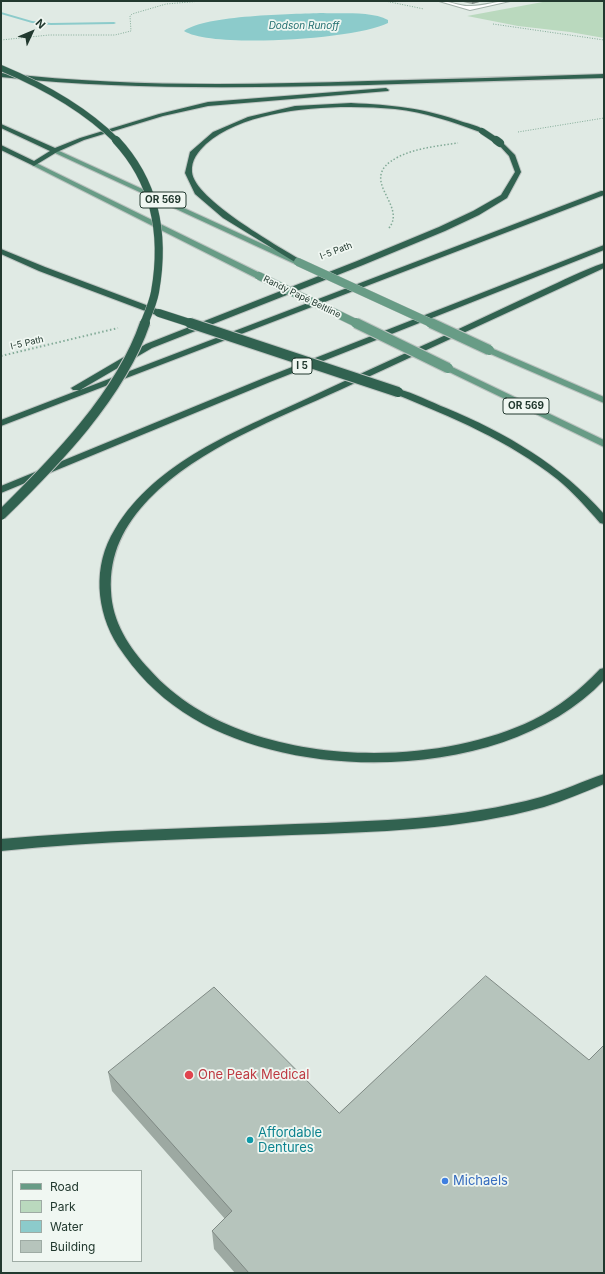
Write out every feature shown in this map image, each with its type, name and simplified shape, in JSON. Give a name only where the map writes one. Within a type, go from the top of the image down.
[{"type":"highway","points":[[1,68],[42,86],[70,102],[96,121],[119,143],[139,170],[150,192],[158,221],[161,253],[155,293],[144,328],[132,354],[91,417],[48,468],[1,515]]},
{"type":"highway","points":[[1,75],[50,82],[117,86],[212,87],[604,76]]},
{"type":"highway","points":[[405,89],[573,77]]},
{"type":"highway","points":[[34,164],[55,151],[82,139],[125,125],[208,104],[389,90]]},
{"type":"highway","points":[[44,407],[149,346],[442,230],[476,213],[504,196],[518,172],[512,155],[500,143],[482,131],[441,116],[396,107],[352,105],[294,108],[250,118],[215,133],[192,154],[188,173],[198,192],[226,216],[298,262]]},
{"type":"highway","name":"OR 569","points":[[1,126],[55,151]]},
{"type":"highway","name":"Randy Papé Beltline","points":[[1,147],[34,164]]},
{"type":"highway","points":[[1,423],[604,193]]},
{"type":"highway","name":"I 5","points":[[1,490],[267,380],[604,247]]},
{"type":"highway","points":[[1,251],[76,282],[159,313],[398,392],[443,410],[504,440],[541,463],[575,490],[604,521]]},
{"type":"highway","points":[[604,265],[257,425],[184,465],[159,484],[126,520],[115,538],[106,566],[105,599],[110,619],[129,655],[148,678],[182,706],[208,721],[252,739],[279,746],[319,753],[362,757],[390,757],[452,750],[488,742],[513,734],[555,714],[585,691],[604,672]]},
{"type":"highway","points":[[1,845],[73,838],[342,828],[430,822],[480,815],[543,802],[604,779]]},
{"type":"main road","name":"OR 569","points":[[55,151],[489,350],[604,400]]},
{"type":"main road","name":"Randy Papé Beltline","points":[[34,164],[259,276],[604,444]]},
{"type":"lane","points":[[442,1],[470,8],[507,1]]},
{"type":"path","points":[[1,40],[49,35],[120,35],[131,31],[130,16],[136,12],[166,4],[202,1]]},
{"type":"path","points":[[514,133],[604,118]]},
{"type":"path","points":[[388,229],[393,223],[393,209],[384,192],[380,179],[384,167],[391,160],[402,154],[465,142]]},
{"type":"path","name":"I-5 Path","points":[[1,356],[125,327]]},
{"type":"green space","points":[[548,1],[604,1],[604,38],[570,32],[518,26],[467,16]]},
{"type":"water","name":"Dodson Runoff","points":[[323,13],[374,15],[388,20],[388,23],[372,29],[347,34],[285,40],[223,40],[200,36],[184,31],[210,22],[250,16]]},
{"type":"building","name":"Michaels","points":[[486,976],[589,1060],[604,1045],[604,1273],[249,1273],[212,1231],[232,1211],[108,1072],[214,987],[339,1113]]},
{"type":"waterway","points":[[1,13],[32,22],[51,24],[114,23]]},
{"type":"place","name":"One Peak Medical","points":[[189,1075]]},
{"type":"place","name":"Affordable Dentures","points":[[250,1140]]},
{"type":"place","name":"Michaels","points":[[445,1181]]}]
